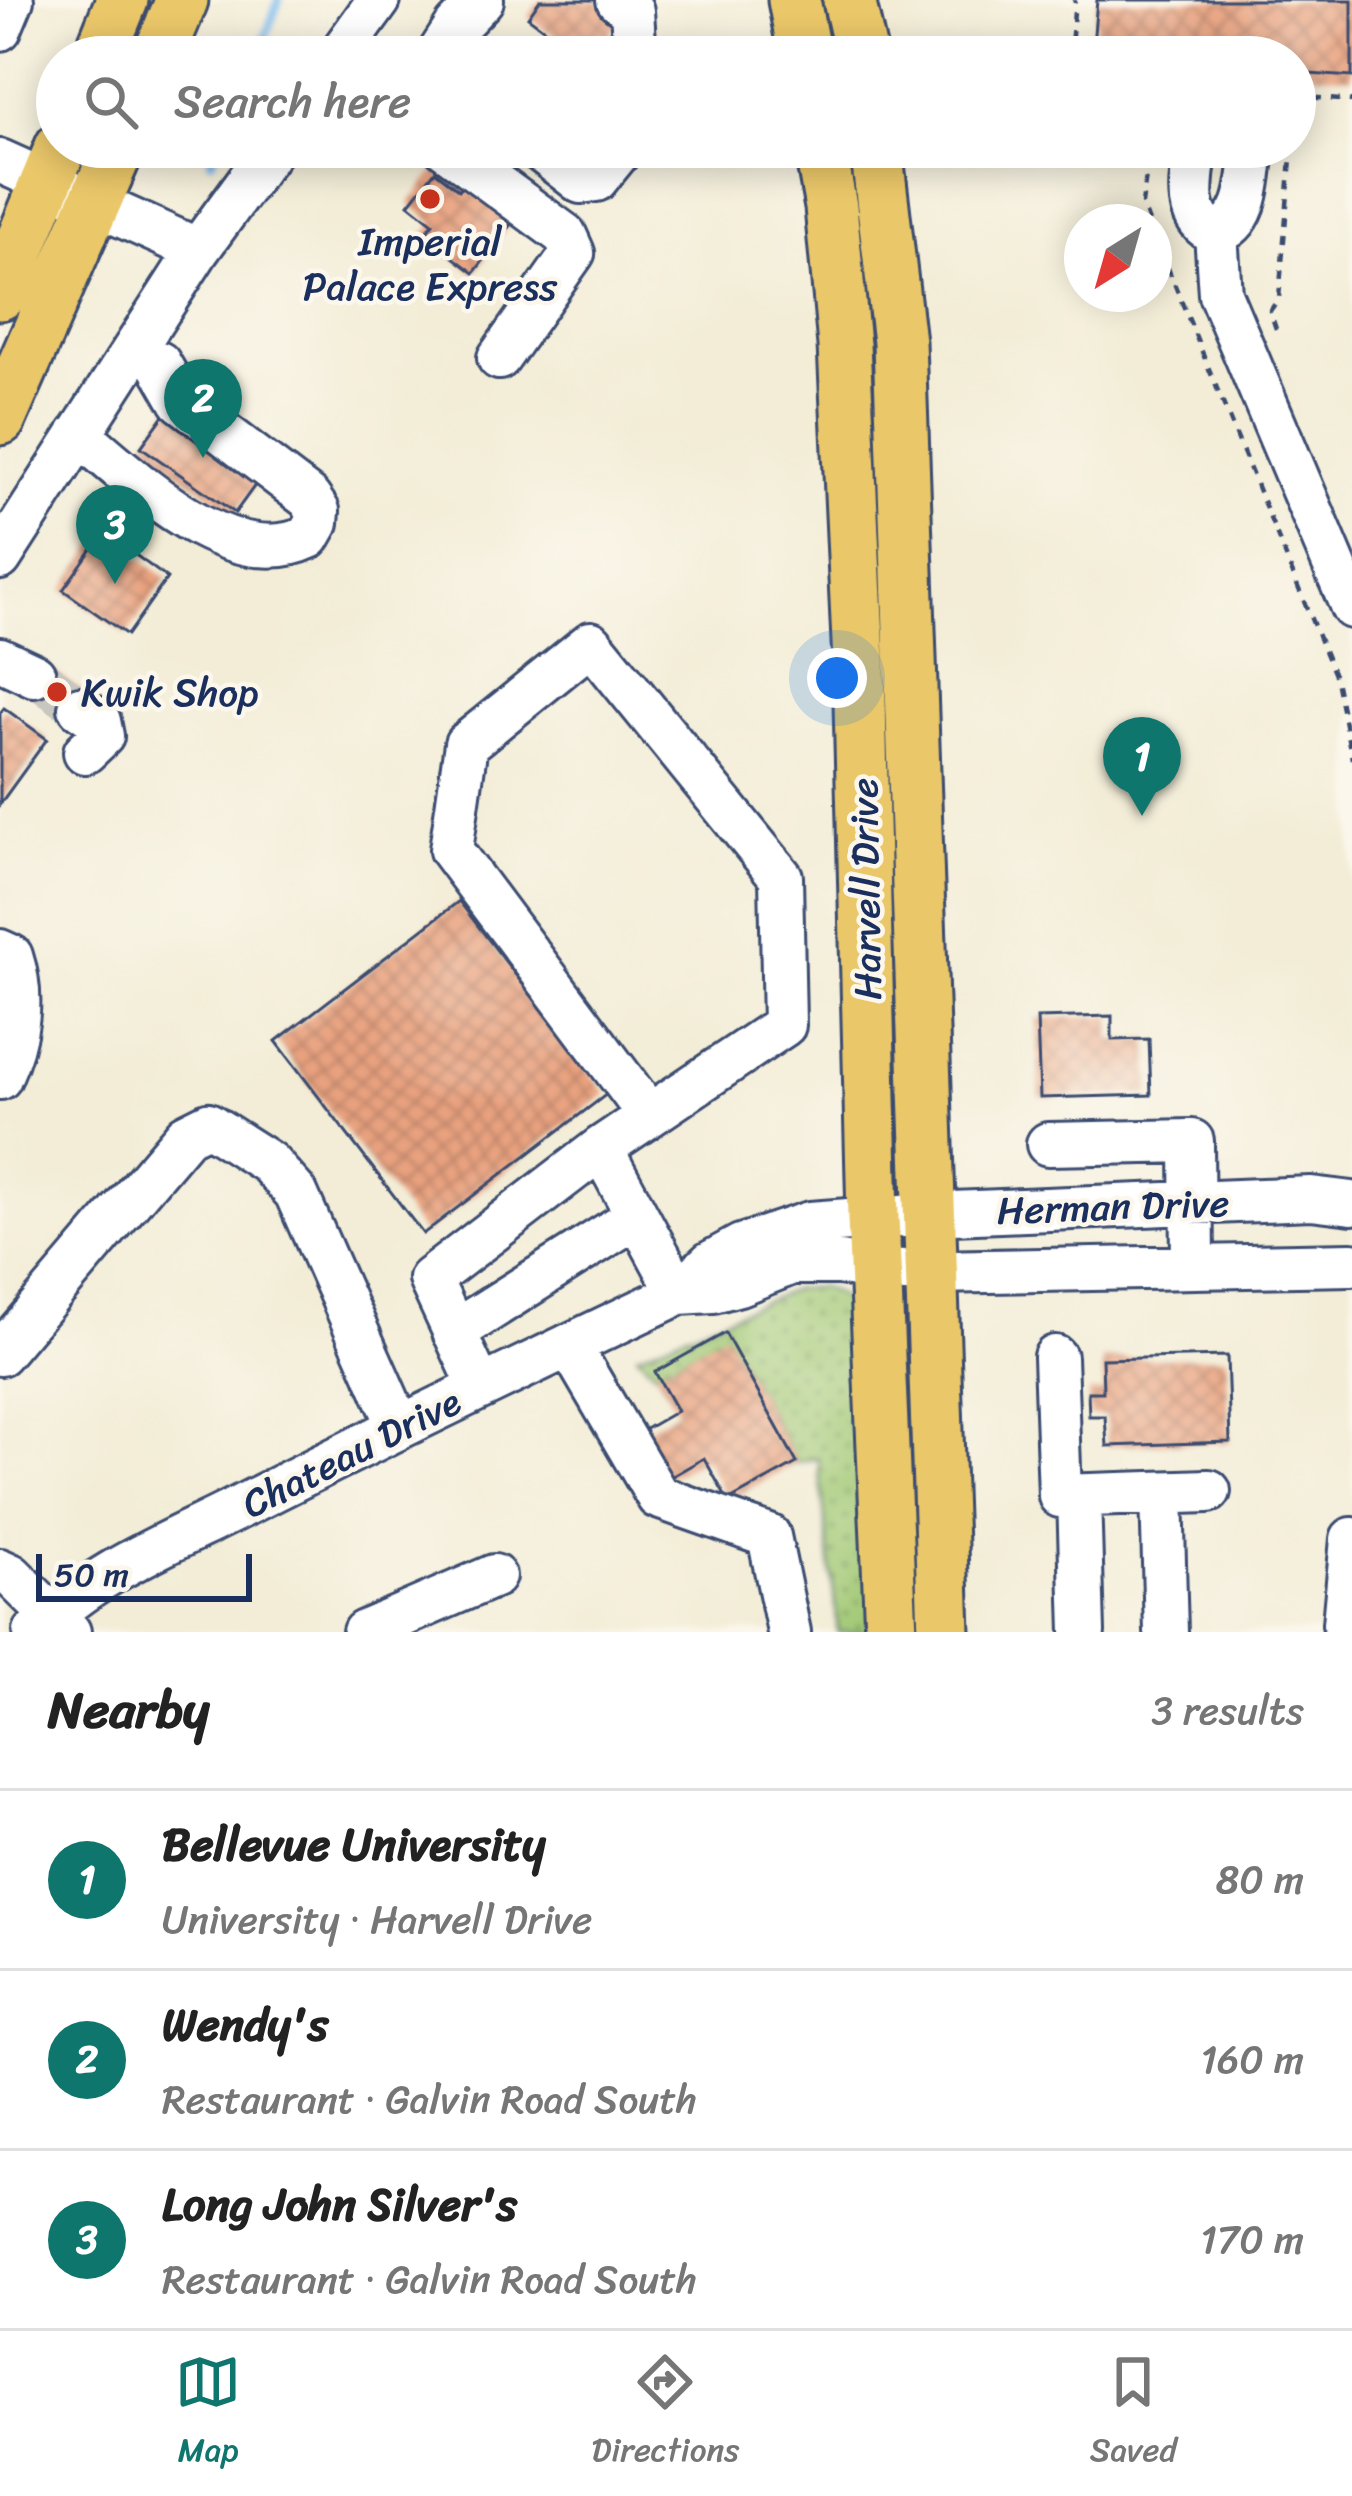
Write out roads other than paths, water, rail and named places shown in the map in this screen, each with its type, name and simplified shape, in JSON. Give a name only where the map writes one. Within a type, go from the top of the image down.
[{"type":"main road","points":[[107,36],[122,0]]},
{"type":"main road","points":[[167,36],[182,0]]},
{"type":"main road","points":[[794,0],[801,36]]},
{"type":"main road","points":[[849,0],[857,36]]},
{"type":"main road","points":[[0,294],[52,168]]},
{"type":"main road","points":[[0,419],[110,168]]},
{"type":"main road","name":"Harvell Drive","points":[[824,168],[844,345],[859,663],[873,1218],[891,1632]]},
{"type":"main road","name":"Harvell Drive","points":[[878,168],[898,341],[944,1632]]},
{"type":"street","points":[[0,29],[12,0]]},
{"type":"street","points":[[353,36],[379,0]]},
{"type":"street","points":[[450,36],[482,0]]},
{"type":"street","points":[[618,0],[632,11],[634,36]]},
{"type":"street","points":[[0,161],[36,163]]},
{"type":"street","points":[[58,168],[95,203],[198,250]]},
{"type":"street","points":[[0,558],[198,250],[258,168]]},
{"type":"street","points":[[474,168],[565,235],[573,254],[499,358]]},
{"type":"street","points":[[563,168],[581,182],[596,181],[606,168]]},
{"type":"street","points":[[1194,168],[1191,203],[1204,229],[1216,233],[1228,228],[1246,201],[1250,168]]},
{"type":"street","points":[[1216,233],[1220,294],[1352,607]]},
{"type":"street","points":[[79,434],[142,486],[220,538],[262,548],[309,537],[318,511],[308,498],[181,401],[160,363]]},
{"type":"street","points":[[480,1387],[430,1279],[602,1148],[784,1025],[781,877],[591,643],[466,744],[451,850],[649,1115]]},
{"type":"street","points":[[80,709],[99,721],[102,736],[85,752]]},
{"type":"street","points":[[0,951],[11,956],[20,984],[15,1045],[0,1078]]},
{"type":"street","points":[[0,1354],[186,1135],[208,1124],[269,1162],[296,1192],[399,1426]]},
{"type":"street","points":[[1048,1144],[1192,1141],[1193,1266]]},
{"type":"street","points":[[602,1148],[679,1293]]},
{"type":"street","name":"Herman Drive","points":[[873,1218],[1311,1198],[1352,1203]]},
{"type":"street","points":[[454,1332],[638,1216]]},
{"type":"street","name":"Chateau Drive","points":[[679,1293],[710,1263],[758,1240],[810,1223],[873,1218]]},
{"type":"street","name":"Chateau Drive","points":[[52,1625],[120,1568],[399,1426],[679,1293],[739,1284],[792,1263],[839,1263],[877,1270]]},
{"type":"street","name":"Herman Drive","points":[[877,1270],[1352,1264]]},
{"type":"street","points":[[569,1345],[658,1497],[769,1537],[789,1632]]},
{"type":"street","points":[[1055,1357],[1060,1496],[1209,1491]]},
{"type":"street","points":[[1162,1492],[1166,1632]]},
{"type":"street","points":[[1079,1495],[1083,1632]]},
{"type":"street","points":[[1352,1539],[1344,1624],[1352,1625]]},
{"type":"street","points":[[0,1570],[11,1575],[52,1625]]},
{"type":"street","points":[[364,1632],[494,1576]]},
{"type":"waterway","points":[[266,36],[279,0]]},
{"type":"tunnel","points":[[34,675],[80,708]]},
{"type":"place","name":"Imperial Palace Express","points":[[430,199]]},
{"type":"place","name":"Wendy's","points":[[203,458]]},
{"type":"place","name":"Long John Silver's","points":[[115,584]]},
{"type":"place","name":"Kwik Shop","points":[[57,692]]},
{"type":"place","name":"Bellevue University","points":[[1142,816]]}]
